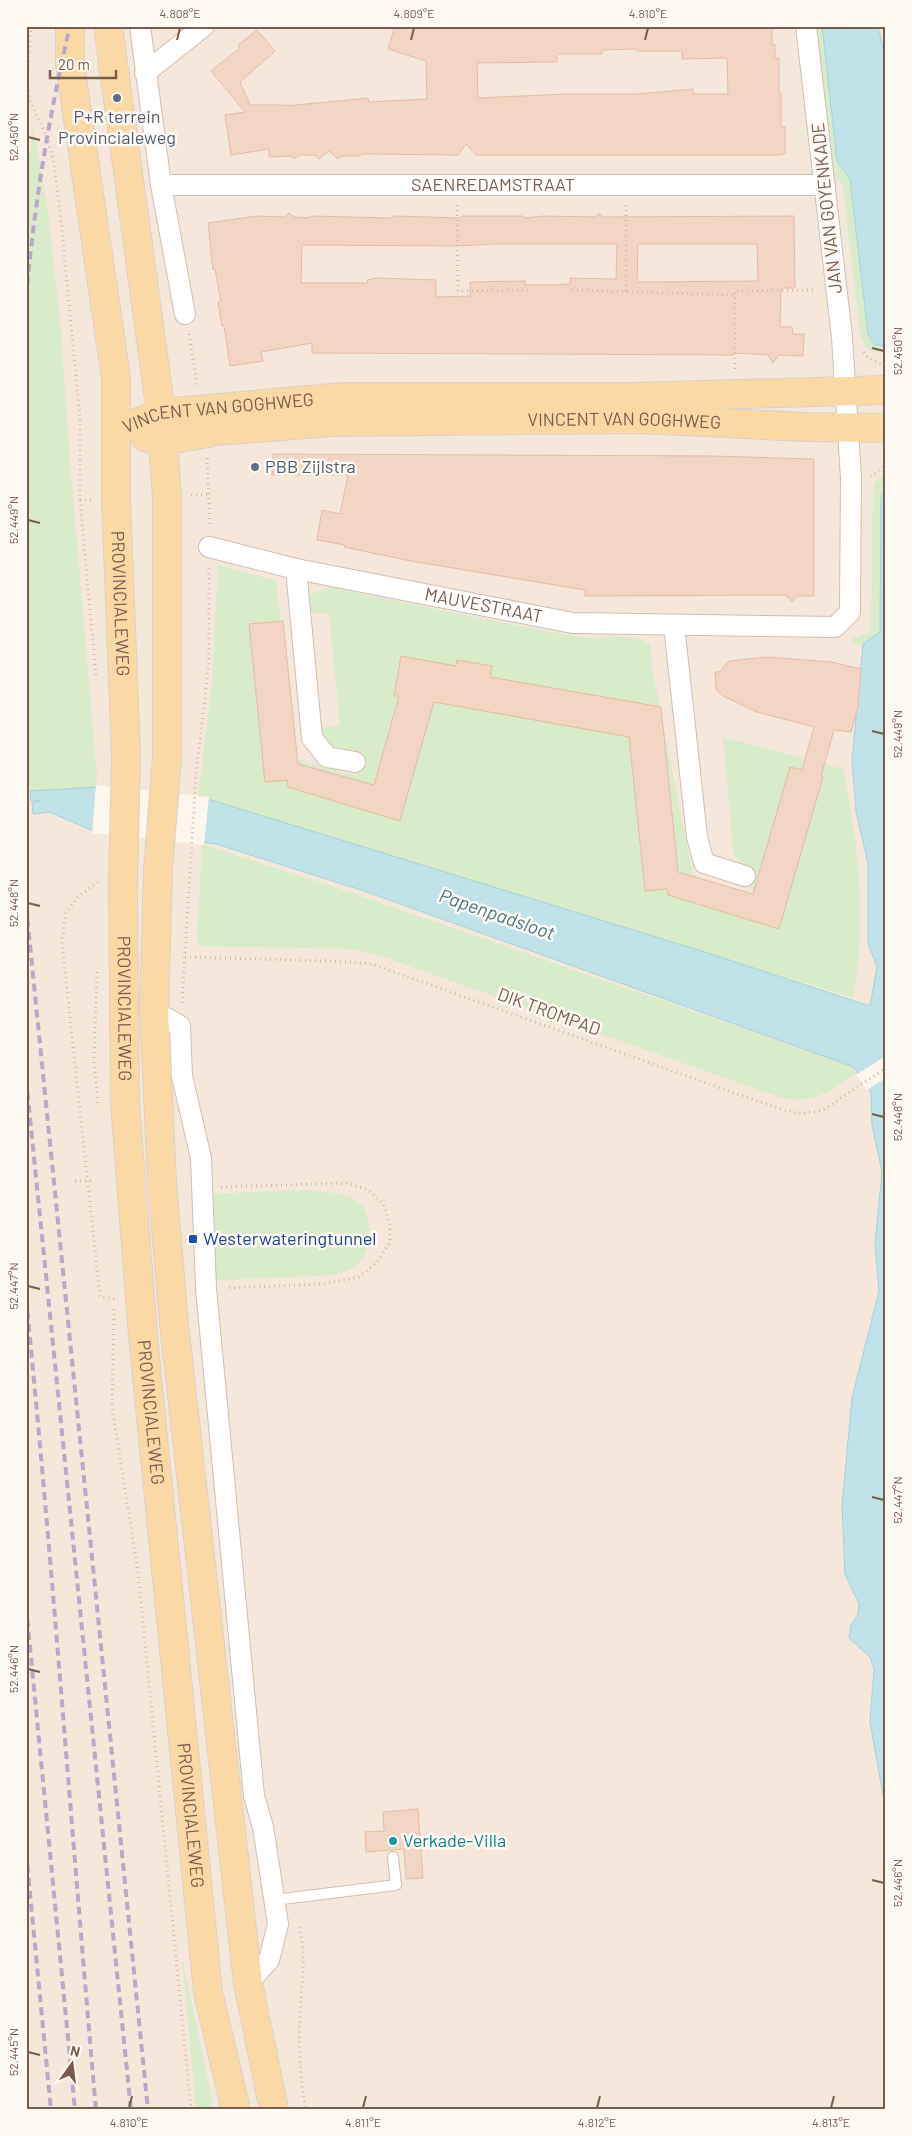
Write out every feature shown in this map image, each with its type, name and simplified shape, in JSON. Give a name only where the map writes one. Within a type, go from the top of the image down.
[{"type":"main road","name":"PROVINCIALEWEG","points":[[70,26],[70,64],[116,378],[116,499],[126,756],[111,881],[125,1103],[143,1336],[208,1992],[236,2110]]},
{"type":"main road","name":"PROVINCIALEWEG","points":[[108,26],[161,413],[168,520],[167,757],[158,870],[154,1011],[162,1181],[174,1324],[248,1983],[274,2110]]},
{"type":"main road","name":"VINCENT VAN GOGHWEG","points":[[116,431],[163,441],[202,421],[344,397],[633,397],[886,390]]},
{"type":"main road","name":"VINCENT VAN GOGHWEG","points":[[116,431],[161,413],[202,421],[331,422],[630,419],[886,428]]},
{"type":"main road","points":[[208,1992],[248,1983]]},
{"type":"street","points":[[140,26],[161,185],[185,314]]},
{"type":"street","points":[[145,73],[204,26]]},
{"type":"street","name":"JAN VAN GOYENKADE","points":[[806,26],[825,185],[846,390]]},
{"type":"street","name":"SAENREDAMSTRAAT","points":[[161,185],[825,185]]},
{"type":"street","points":[[846,390],[849,428]]},
{"type":"street","name":"MAUVESTRAAT","points":[[210,547],[296,569],[573,623],[835,627],[850,612],[851,478],[849,428]]},
{"type":"street","points":[[296,569],[312,738],[327,757],[354,762]]},
{"type":"street","points":[[674,624],[697,837],[704,863],[745,876]]},
{"type":"street","name":"PROVINCIALEWEG","points":[[154,1011],[180,1026]]},
{"type":"street","points":[[180,1026],[182,1076],[201,1158],[206,1288],[254,1796],[283,1899],[269,1960],[248,1983]]},
{"type":"lane","points":[[283,1899],[396,1885],[393,1856]]},
{"type":"path","points":[[31,26],[27,76],[28,90],[31,103],[47,137],[54,163],[63,240],[80,418],[80,500],[96,683]]},
{"type":"path","points":[[457,185],[458,290],[532,290]]},
{"type":"path","points":[[626,185],[626,291]]},
{"type":"path","points":[[735,394],[735,291],[836,289]]},
{"type":"path","points":[[572,290],[735,294]]},
{"type":"path","points":[[180,1026],[186,957],[190,856],[196,775],[209,662],[210,547],[210,494],[202,421],[185,314]]},
{"type":"path","points":[[111,881],[78,897],[65,914],[62,943],[100,1297],[115,1299]]},
{"type":"path","name":"DIK TROMPAD","points":[[186,957],[372,964],[753,1100],[802,1114],[823,1110],[886,1068]]},
{"type":"path","points":[[75,1181],[94,1181]]},
{"type":"path","points":[[206,1288],[323,1284],[359,1277],[377,1262],[390,1242],[390,1225],[383,1203],[368,1190],[346,1183],[213,1187]]},
{"type":"path","points":[[283,1899],[304,1943],[300,2017],[300,2075],[306,2110]]},
{"type":"shaded area","points":[[26,26],[886,26],[886,2110],[26,2110]]},
{"type":"green space","points":[[814,26],[822,26],[837,161],[850,179],[868,334],[875,345],[886,346],[886,354],[867,350],[860,334],[843,185],[838,179],[832,179]]},
{"type":"green space","points":[[33,128],[48,210],[60,319],[70,462],[97,776],[96,787],[30,791],[26,777],[26,178]]},
{"type":"green space","points":[[883,474],[886,474],[886,489],[881,497],[880,632],[863,644],[852,644],[852,639],[867,633],[871,629],[873,490],[875,483]]},
{"type":"green space","points":[[218,565],[276,581],[296,759],[356,776],[362,752],[321,744],[319,727],[340,726],[329,613],[305,613],[310,595],[329,587],[580,637],[635,638],[651,645],[652,667],[693,877],[754,894],[733,851],[723,737],[843,769],[853,826],[859,883],[860,940],[853,998],[211,800],[198,798],[212,683]]},
{"type":"green space","points":[[202,844],[329,885],[854,1067],[857,1073],[829,1091],[811,1098],[791,1099],[779,1097],[378,955],[348,949],[199,945],[197,938]]},
{"type":"green space","points":[[309,1190],[352,1198],[363,1208],[367,1216],[369,1237],[363,1257],[357,1265],[349,1270],[329,1275],[209,1281],[203,1194]]},
{"type":"green space","points":[[182,1958],[213,2103],[214,2110],[196,2110]]},
{"type":"water","points":[[822,26],[878,26],[886,60],[886,346],[875,345],[868,334],[850,179],[837,161]]},
{"type":"water","name":"Papenpadsloot","points":[[886,489],[886,1812],[870,1722],[874,1668],[870,1657],[849,1638],[851,1625],[858,1614],[859,1604],[845,1574],[842,1505],[852,1398],[879,1291],[875,1244],[882,1172],[872,1125],[871,1093],[854,1067],[364,891],[216,844],[91,830],[49,812],[33,814],[32,803],[40,801],[31,801],[30,791],[96,787],[211,800],[708,953],[870,1006],[877,967],[868,943],[868,863],[856,812],[852,760],[863,644],[880,632],[881,497]]},
{"type":"pier","points":[[96,785],[209,797],[204,845],[92,833]]},
{"type":"pier","points":[[886,1056],[886,1078],[867,1090],[856,1075]]},
{"type":"building","points":[[395,26],[772,26],[772,45],[775,44],[775,58],[779,58],[781,127],[785,127],[785,154],[476,155],[466,144],[458,155],[362,154],[360,156],[342,156],[338,159],[329,151],[319,159],[315,155],[299,155],[294,159],[291,156],[269,157],[269,149],[231,155],[225,115],[245,112],[211,71],[240,48],[238,45],[257,30],[275,51],[240,82],[250,105],[286,106],[368,98],[369,102],[427,99],[426,61],[388,49]],"holes":[[[637,49],[637,51],[682,51],[682,59],[727,58],[728,94],[693,94],[693,89],[637,94],[566,94],[478,98],[477,63],[557,62],[557,54],[602,54],[602,50]]]},
{"type":"building","points":[[289,213],[294,217],[309,218],[311,216],[392,218],[394,216],[460,218],[462,216],[523,216],[524,218],[544,216],[596,217],[599,213],[603,217],[794,216],[795,288],[781,288],[780,327],[792,327],[793,334],[804,334],[803,356],[779,355],[773,363],[768,355],[734,353],[734,355],[312,353],[312,343],[261,352],[263,361],[230,366],[218,302],[221,302],[215,269],[213,270],[208,223],[257,216],[285,217]],"holes":[[[495,244],[617,244],[616,279],[570,278],[570,284],[551,285],[525,285],[525,281],[470,282],[470,296],[436,297],[436,280],[377,278],[367,280],[368,283],[301,283],[302,245],[455,246]],[[638,244],[757,244],[758,281],[637,282]]]},
{"type":"building","points":[[273,454],[712,456],[814,459],[814,596],[797,596],[792,602],[786,595],[585,596],[585,590],[411,561],[317,540],[322,510],[340,514],[348,475],[272,475]]},
{"type":"building","points":[[283,621],[298,764],[374,785],[399,696],[394,696],[401,656],[456,666],[457,660],[492,666],[490,677],[661,707],[678,872],[753,894],[790,767],[802,770],[814,727],[757,712],[723,696],[716,689],[715,672],[719,672],[729,661],[767,657],[831,662],[861,669],[858,707],[851,732],[834,730],[821,776],[823,777],[779,929],[668,895],[667,889],[645,891],[629,737],[434,702],[400,821],[288,787],[287,780],[265,782],[249,624]]},
{"type":"building","name":"Verkade-Villa","points":[[418,1809],[423,1878],[406,1879],[404,1849],[366,1852],[365,1832],[384,1831],[383,1812]]},
{"type":"railway","points":[[26,298],[33,229],[43,161],[70,26]]},
{"type":"railway","points":[[26,906],[148,2110]]},
{"type":"railway","points":[[26,1079],[131,2110]]},
{"type":"railway","points":[[26,1298],[96,2110]]},
{"type":"railway","points":[[26,1606],[75,2110]]},
{"type":"railway","points":[[26,1852],[51,2110]]},
{"type":"place","name":"P+R terrein Provincialeweg","points":[[117,98]]},
{"type":"place","name":"PBB Zijlstra","points":[[255,467]]},
{"type":"place","name":"Westerwateringtunnel","points":[[193,1239]]},
{"type":"place","name":"Verkade-Villa","points":[[393,1841]]}]
